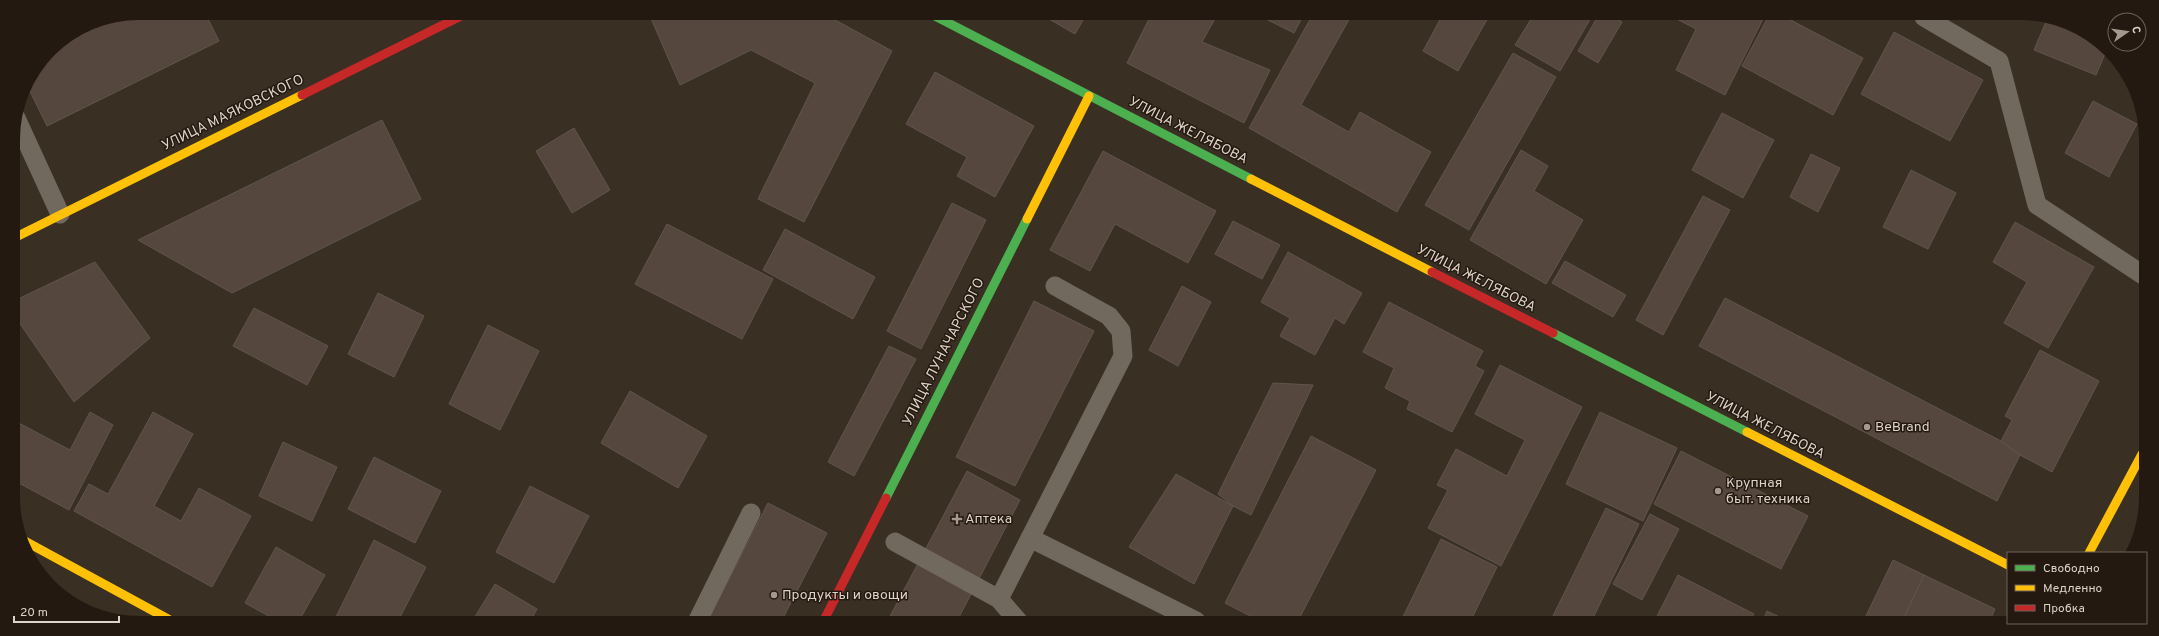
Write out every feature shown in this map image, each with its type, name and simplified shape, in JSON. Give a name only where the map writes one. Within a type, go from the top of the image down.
[{"type":"main road","name":"УЛИЦА МАЯКОВСКОГО","points":[[20,235],[453,20]]},
{"type":"main road","name":"УЛИЦА ЖЕЛЯБОВА","points":[[943,20],[2007,564]]},
{"type":"main road","name":"УЛИЦА ЛУНАЧАРСКОГО","points":[[826,616],[1090,96]]},
{"type":"main road","points":[[2090,552],[2139,460]]},
{"type":"main road","points":[[29,544],[162,616]]},
{"type":"lane","points":[[1929,20],[1999,61],[2037,205],[2139,272]]},
{"type":"lane","points":[[20,128],[60,214]]},
{"type":"lane","points":[[999,599],[1123,356],[1121,331],[1109,316],[1055,286]]},
{"type":"lane","points":[[700,616],[751,513]]},
{"type":"lane","points":[[1030,538],[1186,616]]},
{"type":"lane","points":[[895,542],[999,599],[1014,616]]},
{"type":"building","points":[[131,20],[208,20],[219,41],[47,126],[30,91],[40,73],[50,61],[73,40],[86,32],[116,22]]},
{"type":"building","points":[[652,20],[835,20],[892,51],[804,222],[758,199],[815,83],[751,50],[680,85]]},
{"type":"building","points":[[1051,20],[1083,20],[1075,34]]},
{"type":"building","points":[[1148,20],[1214,20],[1202,42],[1270,70],[1244,123],[1127,63]]},
{"type":"building","points":[[1268,20],[1301,20],[1294,33]]},
{"type":"building","points":[[1310,20],[1349,20],[1301,105],[1349,132],[1360,112],[1431,152],[1397,212],[1249,128]]},
{"type":"building","points":[[1440,20],[1487,20],[1458,71],[1423,51]]},
{"type":"building","points":[[1531,20],[1590,20],[1560,71],[1515,45]]},
{"type":"building","points":[[1596,20],[1619,20],[1622,22],[1598,63],[1578,51]]},
{"type":"building","points":[[1679,20],[1762,20],[1725,95],[1676,70],[1696,29]]},
{"type":"building","points":[[1766,20],[1791,20],[1863,58],[1833,115],[1742,66]]},
{"type":"building","points":[[2045,23],[2065,29],[2079,36],[2104,55],[2096,75],[2034,50]]},
{"type":"building","points":[[1894,32],[1983,80],[1950,141],[1861,94]]},
{"type":"building","points":[[1513,53],[1556,77],[1469,230],[1425,205]]},
{"type":"building","points":[[935,72],[1034,126],[995,197],[957,176],[967,157],[906,124]]},
{"type":"building","points":[[2093,101],[2137,124],[2109,177],[2065,153]]},
{"type":"building","points":[[1722,113],[1774,140],[1743,198],[1692,170]]},
{"type":"building","points":[[382,120],[421,199],[232,293],[138,240]]},
{"type":"building","points":[[574,128],[610,190],[572,213],[536,151]]},
{"type":"building","points":[[1521,150],[1548,166],[1534,191],[1583,220],[1546,284],[1470,240]]},
{"type":"building","points":[[1103,151],[1216,211],[1188,263],[1115,224],[1090,271],[1050,250]]},
{"type":"building","points":[[1811,154],[1840,168],[1818,212],[1790,197]]},
{"type":"building","points":[[1911,170],[1956,193],[1928,249],[1883,227]]},
{"type":"building","points":[[1703,196],[1730,210],[1663,335],[1636,320]]},
{"type":"building","points":[[952,203],[986,220],[921,349],[887,331]]},
{"type":"building","points":[[1233,221],[1280,245],[1262,279],[1215,254]]},
{"type":"building","points":[[2015,222],[2094,267],[2048,348],[2004,323],[2027,282],[1993,262]]},
{"type":"building","points":[[667,224],[773,279],[742,339],[635,284]]},
{"type":"building","points":[[785,229],[875,277],[853,319],[763,270]]},
{"type":"building","points":[[1288,252],[1362,293],[1344,324],[1335,318],[1315,355],[1280,336],[1290,318],[1261,302]]},
{"type":"building","points":[[1565,261],[1626,295],[1613,317],[1552,283]]},
{"type":"building","points":[[95,262],[150,338],[74,402],[20,324],[20,298]]},
{"type":"building","points":[[1182,286],[1211,302],[1178,366],[1149,350]]},
{"type":"building","points":[[378,293],[424,316],[394,377],[348,354]]},
{"type":"building","points":[[1725,298],[2001,441],[2020,455],[1997,501],[1699,346]]},
{"type":"building","points":[[1034,301],[1094,331],[1015,486],[956,457]]},
{"type":"building","points":[[1389,302],[1483,351],[1475,366],[1484,371],[1452,432],[1407,409],[1410,401],[1385,388],[1394,368],[1363,352]]},
{"type":"building","points":[[254,308],[328,346],[307,385],[233,346]]},
{"type":"building","points":[[488,325],[539,351],[500,430],[449,404]]},
{"type":"building","points":[[889,346],[916,359],[854,476],[828,462]]},
{"type":"building","points":[[2040,350],[2099,381],[2052,472],[2020,455],[2001,441],[2012,420],[2005,416]]},
{"type":"building","points":[[1500,365],[1582,407],[1501,566],[1428,528],[1448,490],[1437,485],[1456,449],[1507,476],[1525,440],[1475,414]]},
{"type":"building","points":[[1273,383],[1313,385],[1251,515],[1233,506],[1218,494]]},
{"type":"building","points":[[630,391],[707,436],[678,488],[601,443]]},
{"type":"building","points":[[90,412],[113,425],[69,510],[20,484],[20,424],[70,450]]},
{"type":"building","points":[[153,412],[193,434],[154,506],[181,521],[199,488],[251,516],[212,587],[74,511],[89,484],[108,494]]},
{"type":"building","points":[[1600,412],[1677,448],[1643,521],[1566,484]]},
{"type":"building","points":[[1311,436],[1376,470],[1301,616],[1250,616],[1225,603]]},
{"type":"building","points":[[283,442],[337,467],[312,521],[259,496]]},
{"type":"building","points":[[1681,451],[1808,516],[1781,569],[1654,504]]},
{"type":"building","points":[[374,457],[441,491],[415,543],[348,509]]},
{"type":"building","points":[[967,471],[1020,500],[960,616],[890,616]]},
{"type":"building","points":[[1176,474],[1233,506],[1194,584],[1129,547]]},
{"type":"building","points":[[530,486],[589,516],[554,583],[496,552]]},
{"type":"building","points":[[768,503],[827,533],[784,616],[710,616]]},
{"type":"building","points":[[1606,508],[1639,524],[1594,616],[1553,616]]},
{"type":"building","points":[[1650,514],[1679,529],[1642,600],[1613,584]]},
{"type":"building","points":[[1441,539],[1497,567],[1473,616],[1403,616]]},
{"type":"building","points":[[374,540],[426,567],[401,616],[336,616]]},
{"type":"building","points":[[276,547],[325,575],[302,616],[269,616],[245,603]]},
{"type":"building","points":[[1893,560],[1924,575],[1905,616],[1866,616]]},
{"type":"building","points":[[1678,575],[1754,614],[1753,616],[1657,616]]},
{"type":"building","points":[[1924,575],[1995,609],[1992,616],[1905,616]]},
{"type":"building","points":[[495,584],[537,609],[533,616],[475,616]]},
{"type":"building","points":[[1767,611],[1777,616],[1765,616]]},
{"type":"traffic: fast","points":[[943,20],[1251,179]]},
{"type":"traffic: fast","points":[[886,498],[1027,219]]},
{"type":"traffic: fast","points":[[1553,333],[1747,432]]},
{"type":"traffic: slow","points":[[20,235],[302,95]]},
{"type":"traffic: slow","points":[[1027,219],[1089,96]]},
{"type":"traffic: slow","points":[[1251,179],[1432,272]]},
{"type":"traffic: slow","points":[[1747,432],[2007,564]]},
{"type":"traffic: slow","points":[[2090,552],[2139,460]]},
{"type":"traffic: slow","points":[[29,544],[162,616]]},
{"type":"traffic: jam","points":[[302,95],[453,20]]},
{"type":"traffic: jam","points":[[1432,272],[1553,333]]},
{"type":"traffic: jam","points":[[826,616],[886,498]]},
{"type":"place","name":"BeBrand","points":[[1867,427]]},
{"type":"place","name":"Крупная быт. техника","points":[[1718,491]]},
{"type":"place","name":"Аптека","points":[[957,519]]},
{"type":"place","name":"Продукты и овощи","points":[[774,595]]}]
